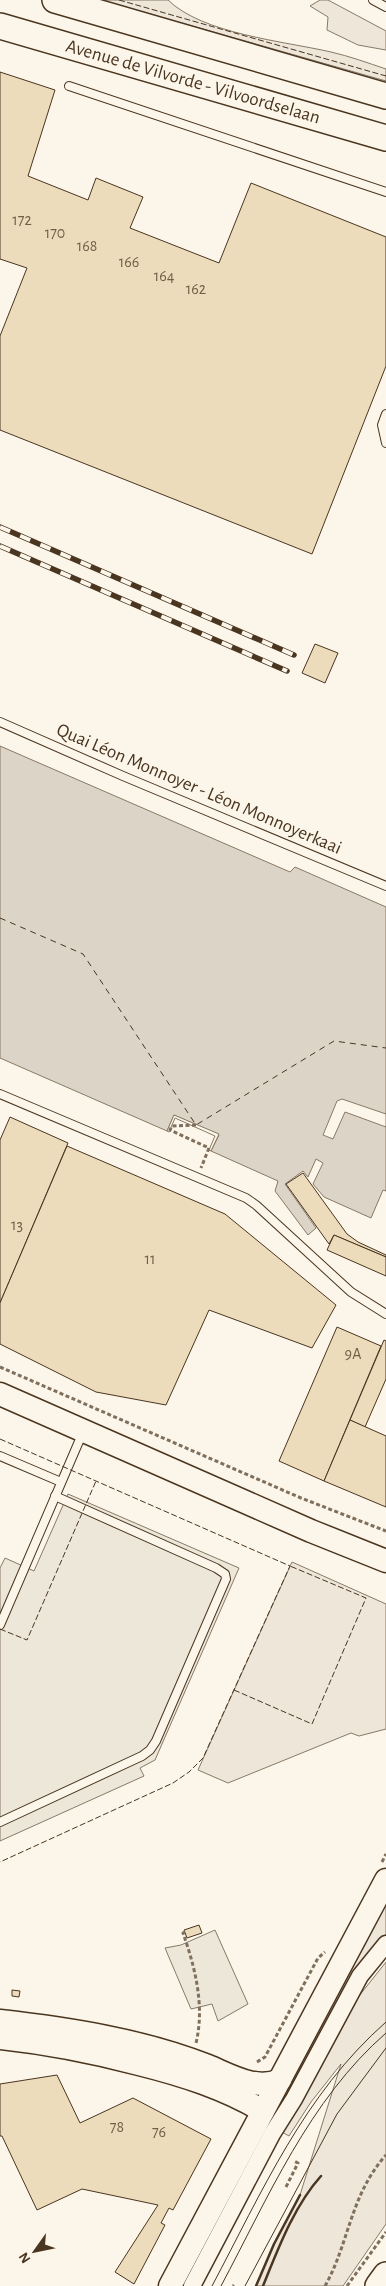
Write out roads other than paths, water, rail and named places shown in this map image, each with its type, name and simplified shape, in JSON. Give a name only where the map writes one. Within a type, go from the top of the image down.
[{"type":"main road","points":[[55,0],[386,96]]},
{"type":"main road","name":"Avenue de Vilvorde - Vilvoordselaan","points":[[0,26],[386,138]]},
{"type":"main road","points":[[378,2286],[386,2275]]},
{"type":"street","points":[[0,1394],[288,1521],[386,1561]]},
{"type":"street","points":[[170,2286],[386,1880]]},
{"type":"street","points":[[192,2286],[272,2134],[294,2099],[360,1976],[386,1944]]},
{"type":"street","points":[[0,2021],[78,2031],[140,2046],[196,2062],[253,2084],[266,2084],[280,2080]]},
{"type":"street","points":[[0,2038],[40,2042],[89,2051],[183,2075],[229,2092],[263,2111]]},
{"type":"lane","points":[[373,0],[386,7]]},
{"type":"lane","points":[[69,86],[386,192]]},
{"type":"lane","points":[[386,414],[382,425],[386,443]]},
{"type":"lane","name":"Quai Léon Monnoyer - Léon Monnoyerkaai","points":[[0,722],[123,776],[386,886]]},
{"type":"lane","points":[[0,1094],[246,1198],[351,1292],[386,1314]]},
{"type":"lane","points":[[0,1625],[84,1430]]},
{"type":"lane","points":[[0,1456],[61,1482]]},
{"type":"lane","points":[[0,1822],[142,1756],[150,1750],[156,1741],[226,1579],[225,1574],[216,1568],[55,1496]]},
{"type":"tram line","points":[[212,2286],[267,2180],[308,2112],[331,2080],[357,2050],[386,2022]]},
{"type":"tram line","points":[[221,2286],[274,2185],[312,2119],[334,2088],[359,2059],[386,2033]]},
{"type":"tram line","points":[[245,2286],[337,2114],[386,2048]]},
{"type":"railway","points":[[0,527],[294,655]]},
{"type":"railway","points":[[0,546],[287,671]]}]
